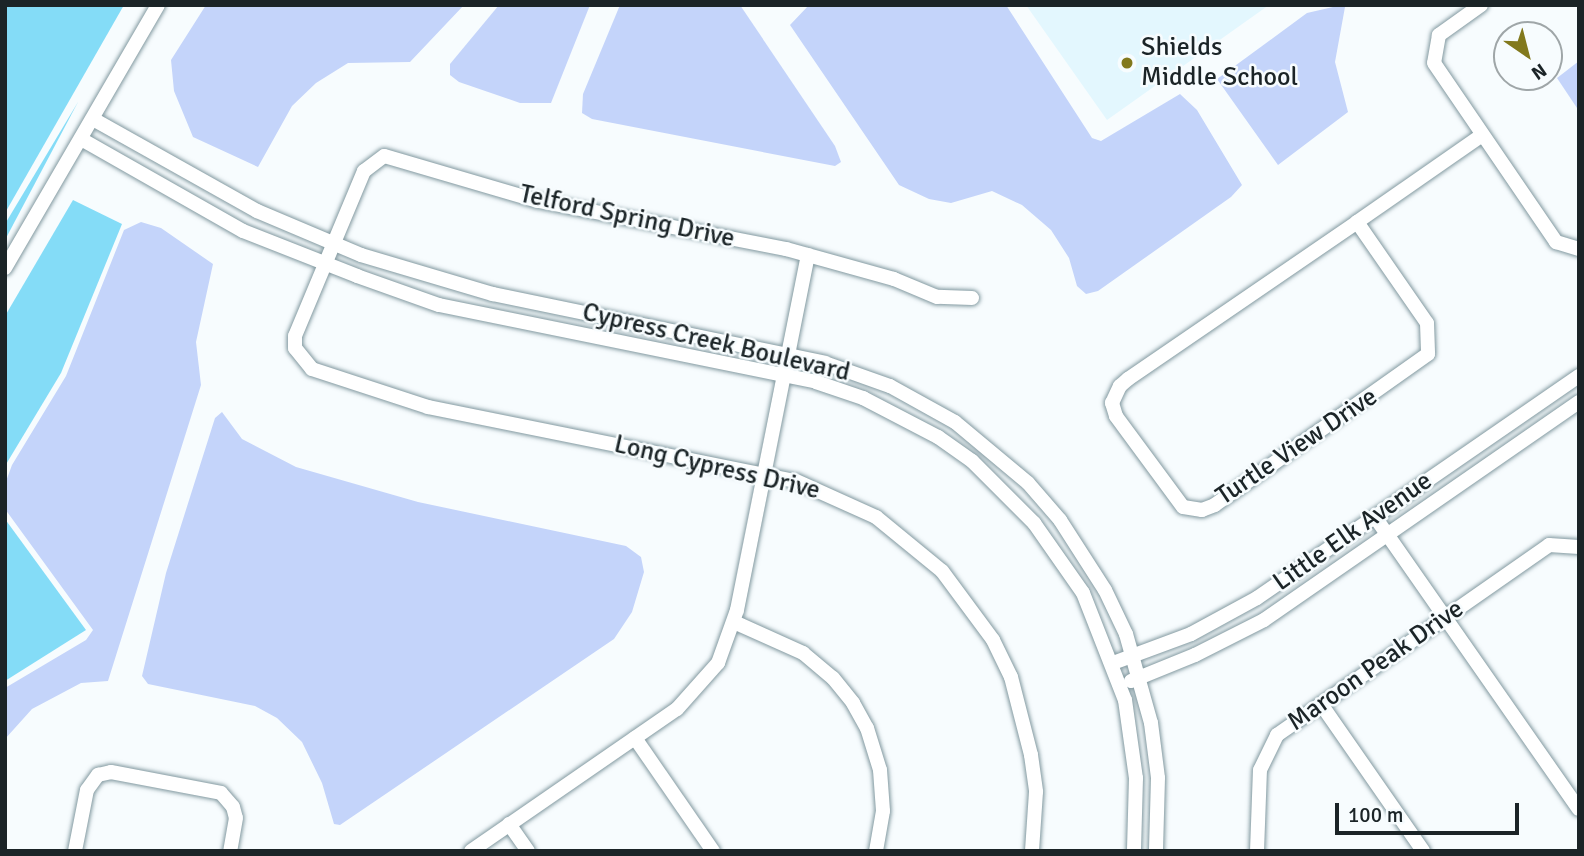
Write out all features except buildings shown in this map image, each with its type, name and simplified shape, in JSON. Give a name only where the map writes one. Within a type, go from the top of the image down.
[{"type":"street","points":[[5,268],[158,5]]},
{"type":"street","points":[[1481,5],[1439,35],[1433,53],[1438,73],[1556,242],[1579,249]]},
{"type":"street","name":"Cypress Creek Boulevard","points":[[93,119],[257,211],[333,244],[493,294],[825,363],[890,386],[955,422],[1028,483],[1088,562],[1126,634],[1151,723],[1158,778],[1156,851]]},
{"type":"street","name":"Turtle View Drive","points":[[1357,222],[1427,323],[1431,332],[1428,354],[1215,505],[1202,510],[1183,507],[1116,416],[1115,394],[1128,379],[1482,135]]},
{"type":"street","name":"Cypress Creek Boulevard","points":[[81,139],[243,231],[325,265],[439,305],[784,375],[863,398],[916,425],[972,461],[1057,552],[1083,593],[1113,663],[1133,740],[1138,820],[1134,851]]},
{"type":"street","name":"Telford Spring Drive","points":[[333,244],[364,171],[384,156],[538,201],[808,255],[894,279],[937,297],[972,298]]},
{"type":"street","name":"Long Cypress Drive","points":[[333,244],[295,336],[300,359],[312,369],[428,407],[796,481],[876,517],[942,571],[993,640],[1024,716],[1036,792],[1032,851]]},
{"type":"street","points":[[471,851],[692,696],[718,663],[734,622],[808,255]]},
{"type":"street","name":"Little Elk Avenue","points":[[1113,663],[1223,618],[1376,517],[1579,376]]},
{"type":"street","name":"Little Elk Avenue","points":[[1120,685],[1206,650],[1264,620],[1579,402]]},
{"type":"street","points":[[1376,517],[1579,809]]},
{"type":"street","name":"Maroon Peak Drive","points":[[1257,851],[1259,770],[1266,748],[1277,735],[1549,545],[1579,547]]},
{"type":"street","points":[[734,622],[803,653],[833,678],[853,704],[880,770],[884,811],[876,851]]},
{"type":"street","points":[[1321,704],[1423,851]]},
{"type":"street","points":[[635,738],[713,851]]},
{"type":"street","points":[[75,851],[87,790],[92,780],[111,772],[221,793],[233,807],[236,818],[230,851]]},
{"type":"street","points":[[509,824],[528,851]]},
{"type":"shaded area","points":[[5,5],[124,5],[5,213]]},
{"type":"shaded area","points":[[206,5],[464,5],[410,62],[348,63],[316,83],[292,106],[258,167],[193,137],[174,91],[171,60]]},
{"type":"shaded area","points":[[499,5],[590,5],[551,103],[520,103],[459,82],[450,75],[450,64]]},
{"type":"shaded area","points":[[620,5],[740,5],[835,146],[841,162],[835,166],[592,119],[582,113],[583,94]]},
{"type":"shaded area","points":[[809,5],[1006,5],[1092,138],[1101,141],[1180,94],[1197,110],[1242,185],[1231,197],[1098,291],[1086,294],[1077,286],[1069,258],[1051,230],[1022,205],[992,191],[951,203],[929,199],[899,185],[790,25]]},
{"type":"shaded area","name":"Shields Middle School","points":[[1026,5],[1269,5],[1107,120]]},
{"type":"shaded area","points":[[1345,7],[1335,62],[1348,112],[1278,165],[1217,79],[1307,13]]},
{"type":"shaded area","points":[[1579,61],[1579,111],[1563,87],[1563,73]]},
{"type":"shaded area","points":[[78,102],[5,240],[5,224]]},
{"type":"shaded area","points":[[73,200],[122,224],[61,373],[5,466],[5,316]]},
{"type":"shaded area","points":[[141,222],[161,228],[213,264],[196,342],[201,385],[108,681],[81,683],[32,709],[5,739],[5,688],[86,640],[93,630],[5,509],[5,484],[12,465],[66,376],[124,230]]},
{"type":"shaded area","points":[[222,412],[242,439],[296,467],[418,502],[626,546],[641,557],[644,572],[632,612],[614,639],[340,825],[334,824],[322,783],[302,742],[277,718],[255,706],[148,684],[142,676],[166,573],[215,418]]},
{"type":"shaded area","points":[[5,519],[86,630],[5,681]]},
{"type":"place","name":"Shields Middle School","points":[[1127,63]]}]
